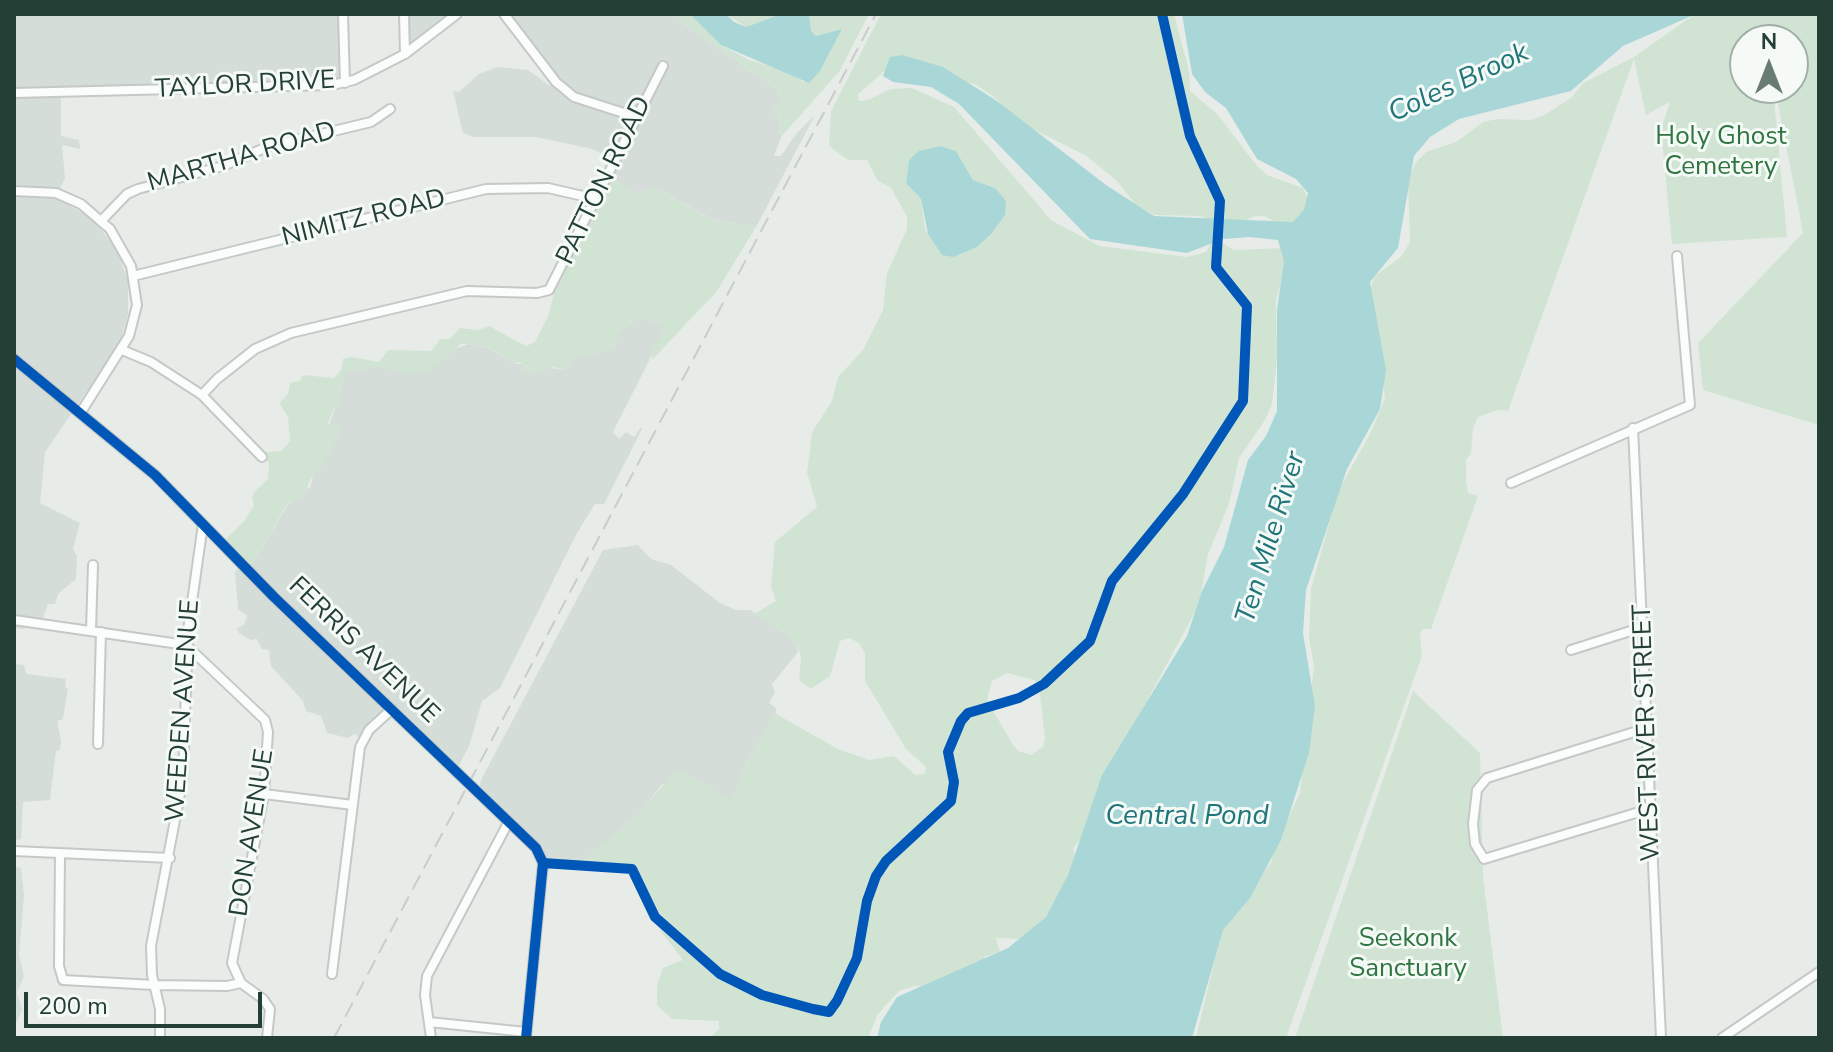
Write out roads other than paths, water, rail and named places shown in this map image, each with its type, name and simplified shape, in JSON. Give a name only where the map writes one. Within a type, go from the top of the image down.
[{"type":"street","points":[[343,14],[345,83]]},
{"type":"street","points":[[404,14],[405,54]]},
{"type":"street","name":"TAYLOR DRIVE","points":[[14,93],[345,83],[405,54],[457,14]]},
{"type":"street","points":[[504,14],[556,82],[574,97],[636,117]]},
{"type":"street","name":"PATTON ROAD","points":[[202,395],[255,349],[291,333],[467,291],[544,293],[555,282],[663,66]]},
{"type":"street","name":"MARTHA ROAD","points":[[102,220],[127,194],[138,189],[223,166],[267,147],[371,122],[390,109]]},
{"type":"street","name":"NIMITZ ROAD","points":[[133,276],[486,189],[548,188],[596,199]]},
{"type":"street","points":[[14,191],[56,193],[81,204],[102,220],[118,241],[133,276],[136,317],[122,350],[81,412]]},
{"type":"street","points":[[1511,483],[1690,405],[1677,256]]},
{"type":"street","points":[[122,350],[151,362],[202,395],[262,457]]},
{"type":"street","name":"FERRIS AVENUE","points":[[14,359],[155,475],[536,848],[543,863],[526,1035]]},
{"type":"street","name":"WEST RIVER STREET","points":[[1633,428],[1661,1038]]},
{"type":"street","name":"WEEDEN AVENUE","points":[[160,1038],[160,1009],[154,985],[151,946],[170,858],[184,765],[186,645],[203,524]]},
{"type":"street","points":[[93,565],[98,744]]},
{"type":"street","points":[[14,620],[186,645]]},
{"type":"street","points":[[1571,650],[1643,627]]},
{"type":"street","name":"DON AVENUE","points":[[186,645],[227,681],[268,725],[264,794],[256,849],[233,953],[232,963],[241,983]]},
{"type":"street","points":[[332,974],[362,739],[392,709]]},
{"type":"street","points":[[1647,728],[1497,774],[1481,784],[1474,807],[1475,844],[1484,859],[1649,809]]},
{"type":"street","points":[[264,794],[353,805]]},
{"type":"street","points":[[431,1038],[427,976],[508,823]]},
{"type":"street","points":[[14,851],[170,858]]},
{"type":"street","points":[[60,853],[59,966],[63,980],[154,985],[227,986],[241,983],[263,999],[270,1009],[267,1038]]},
{"type":"street","points":[[1722,1038],[1819,972]]},
{"type":"street","points":[[429,1022],[526,1035]]},
{"type":"water","points":[[690,14],[726,14],[746,27],[781,14],[809,14],[811,31],[816,36],[842,29],[820,71],[809,83],[721,45]]},
{"type":"water","name":"Central Pond","points":[[1182,14],[1696,14],[1623,46],[1571,91],[1459,119],[1430,137],[1414,156],[1398,248],[1370,282],[1386,370],[1380,409],[1347,469],[1306,590],[1303,633],[1315,706],[1309,753],[1281,840],[1250,898],[1223,930],[1192,1038],[877,1038],[881,1022],[897,997],[1008,948],[1046,917],[1068,875],[1102,775],[1187,636],[1202,591],[1224,547],[1248,460],[1266,436],[1277,411],[1277,310],[1284,261],[1278,240],[1250,237],[1223,239],[1187,253],[1090,239],[959,104],[931,87],[893,82],[883,76],[890,57],[902,55],[943,67],[997,101],[1106,185],[1154,216],[1293,222],[1304,210],[1308,193],[1296,179],[1257,159],[1226,108],[1205,92],[1192,74]]},
{"type":"water","points":[[940,146],[956,151],[973,180],[995,188],[1006,201],[1005,215],[991,234],[977,247],[953,257],[942,255],[928,234],[921,199],[906,183],[909,160],[919,151]]},
{"type":"railway","points":[[334,1038],[876,14]]},
{"type":"water label","name":"Coles Brook","points":[[1459,84]]},
{"type":"water label","name":"Ten Mile River","points":[[1272,538]]},
{"type":"park label","name":"Holy Ghost Cemetery","points":[[1721,153]]},
{"type":"park label","name":"Seekonk Sanctuary","points":[[1408,955]]}]
